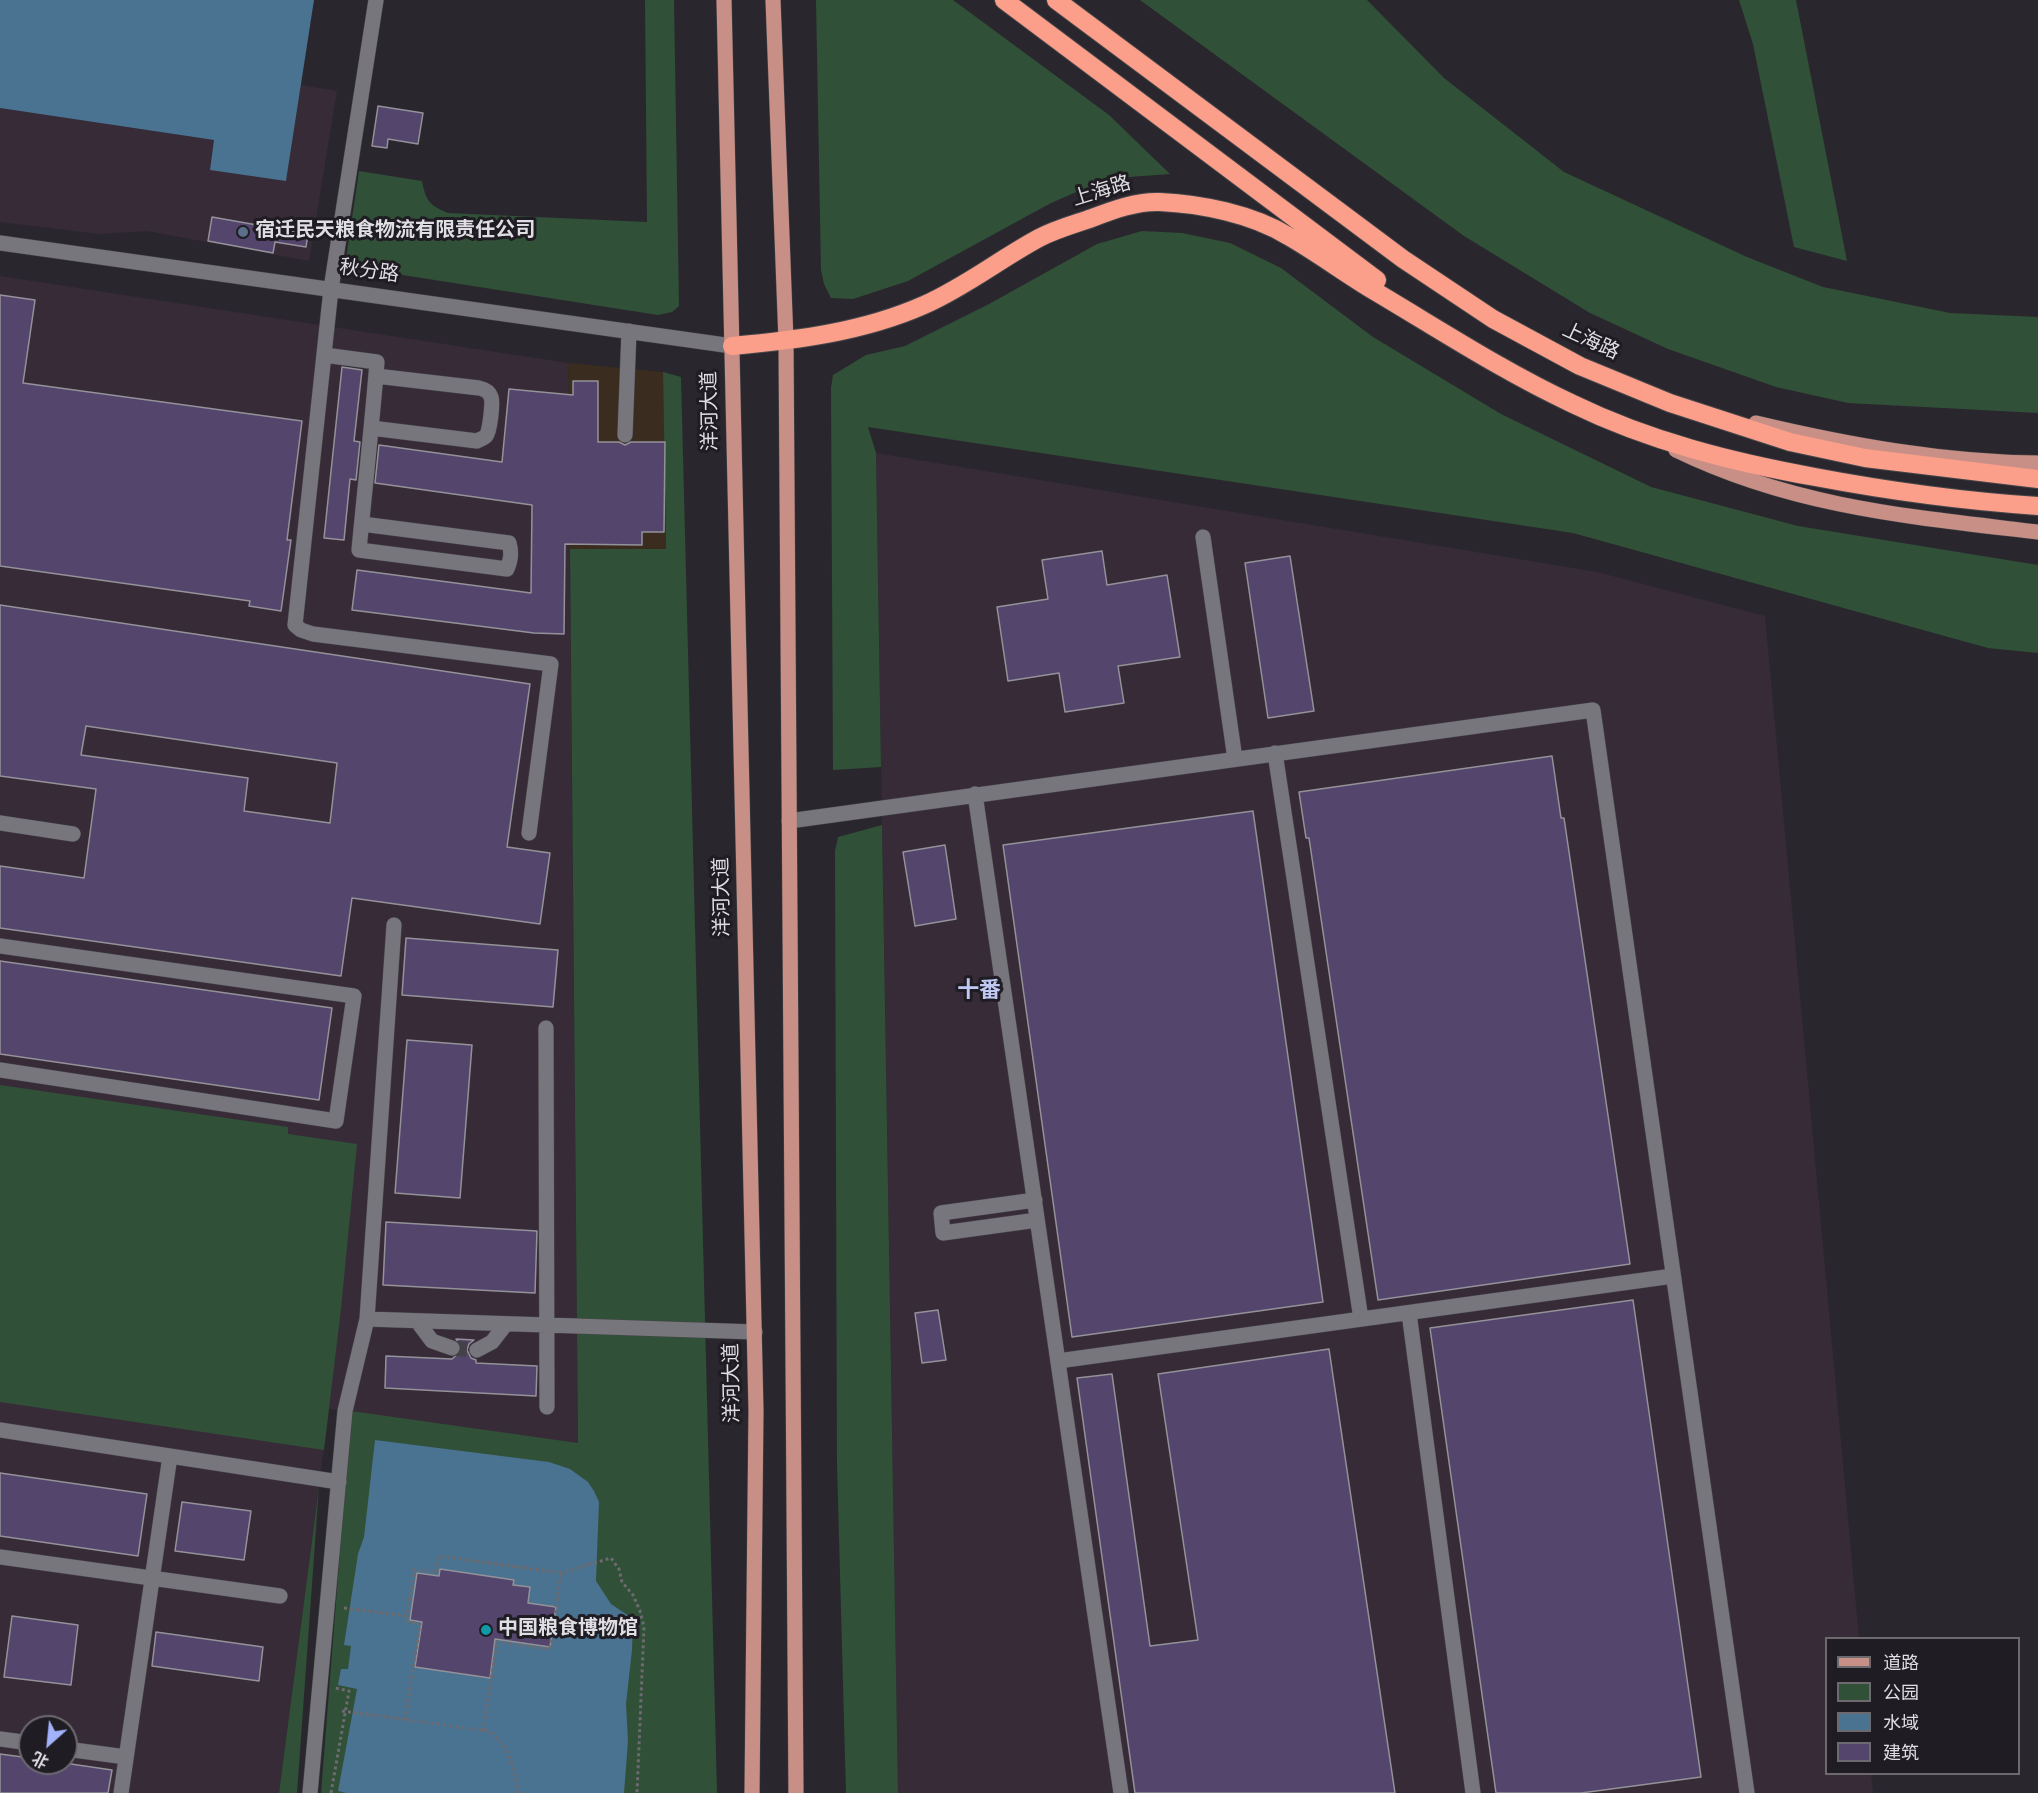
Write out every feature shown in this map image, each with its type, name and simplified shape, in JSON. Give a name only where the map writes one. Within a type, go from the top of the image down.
[{"type":"highway","name":"上海路","points":[[1004,0],[1473,350]]},
{"type":"highway","name":"上海路","points":[[1056,0],[1403,259],[1493,319],[1580,366],[1670,403],[1790,441],[1865,458],[2038,479]]},
{"type":"highway","name":"上海路","points":[[732,346],[817,337],[863,326],[923,306],[967,283],[1041,237],[1116,208],[1155,201],[1204,206],[1236,214],[1285,234],[1473,350],[1572,404],[1646,435],[1754,466],[1876,489],[1971,501],[2038,506]]},
{"type":"main road","name":"洋河大道","points":[[724,0],[756,1410],[752,1793]]},
{"type":"main road","points":[[773,0],[786,341],[796,1793]]},
{"type":"main road","name":"上海路","points":[[1670,403],[1828,440],[1950,459],[2038,463]]},
{"type":"main road","name":"上海路","points":[[1646,435],[1714,468],[1802,497],[1884,514],[2038,532]]},
{"type":"street","points":[[376,0],[332,289],[295,625],[313,634],[551,664],[529,833]]},
{"type":"street","name":"秋分路","points":[[0,243],[732,346]]},
{"type":"street","points":[[625,435],[629,331]]},
{"type":"street","points":[[324,355],[377,362],[359,550],[507,569],[511,562],[509,543],[362,524]]},
{"type":"street","points":[[371,428],[477,441],[485,438],[488,432],[491,404],[491,396],[486,390],[479,388],[376,376]]},
{"type":"street","points":[[1203,537],[1234,759]]},
{"type":"street","points":[[789,820],[1593,710],[1743,1792]]},
{"type":"street","points":[[1275,753],[1362,1319]]},
{"type":"street","points":[[975,794],[1121,1793]]},
{"type":"street","points":[[0,823],[73,834]]},
{"type":"street","points":[[310,1793],[345,1411],[367,1319],[394,925]]},
{"type":"street","points":[[0,946],[354,996],[336,1121],[0,1070]]},
{"type":"street","points":[[546,1028],[547,1407]]},
{"type":"street","points":[[1035,1200],[941,1213],[944,1233],[1038,1220]]},
{"type":"street","points":[[1058,1361],[1673,1276]]},
{"type":"street","points":[[1408,1312],[1473,1793]]},
{"type":"street","points":[[367,1319],[754,1332]]},
{"type":"street","points":[[417,1321],[432,1341],[452,1348]]},
{"type":"street","points":[[477,1350],[492,1342],[506,1324]]},
{"type":"street","points":[[0,1430],[339,1482]]},
{"type":"street","points":[[121,1793],[170,1456]]},
{"type":"street","points":[[0,1557],[280,1596]]},
{"type":"street","points":[[0,1739],[18,1741]]},
{"type":"street","points":[[78,1751],[126,1758]]},
{"type":"path","points":[[405,1720],[420,1624],[406,1621],[414,1570],[436,1572],[439,1556],[561,1573],[611,1558],[619,1569],[622,1582],[633,1595],[644,1627],[637,1793]]},
{"type":"path","points":[[483,1731],[497,1642],[550,1649],[561,1573]]},
{"type":"path","points":[[343,1608],[407,1616]]},
{"type":"path","points":[[320,1686],[349,1691],[331,1793]]},
{"type":"path","points":[[342,1711],[493,1734],[510,1757],[518,1793]]},
{"type":"shaded area","points":[[301,85],[337,91],[309,261],[147,231],[99,234],[0,222],[0,108],[214,140],[286,181]]},
{"type":"shaded area","points":[[0,276],[568,363],[578,1444],[329,1409],[279,1793],[0,1793]]},
{"type":"shaded area","points":[[568,363],[663,372],[666,549],[570,549]]},
{"type":"shaded area","points":[[876,453],[1597,572],[1765,616],[1859,1637],[1825,1637],[1825,1775],[1871,1775],[1873,1793],[898,1793]]},
{"type":"green space","points":[[645,0],[674,0],[679,306],[672,312],[658,315],[345,266],[359,171],[422,181],[429,201],[448,213],[647,222]]},
{"type":"green space","points":[[816,0],[953,0],[1109,115],[1170,174],[1129,177],[1095,184],[1051,203],[908,281],[853,299],[831,298],[824,284],[821,270]]},
{"type":"green space","points":[[1140,0],[1367,0],[1444,78],[1564,172],[1747,257],[1823,287],[1950,313],[2038,317],[2038,413],[1848,403],[1776,387],[1668,349],[1590,313],[1464,236]]},
{"type":"green space","points":[[1739,0],[1796,0],[1847,261],[1794,247],[1753,44]]},
{"type":"green space","points":[[1142,231],[1182,233],[1230,243],[1281,268],[1373,337],[1501,414],[1651,487],[1798,526],[2038,565],[2038,653],[1988,648],[1573,533],[868,427],[876,453],[881,767],[833,770],[831,388],[833,375],[866,355],[905,346],[989,304],[1097,244]]},
{"type":"green space","points":[[663,372],[681,377],[717,1793],[321,1793],[351,1411],[578,1443],[570,549],[666,549]]},
{"type":"green space","points":[[882,825],[898,1793],[846,1793],[837,1464],[835,851],[838,837]]},
{"type":"green space","points":[[0,1085],[288,1127],[288,1134],[357,1144],[324,1450],[0,1402]]},
{"type":"green space","points":[[319,1487],[297,1793],[279,1793]]},
{"type":"water","points":[[0,0],[314,0],[286,181],[210,170],[214,140],[0,108]]},
{"type":"water","points":[[375,1440],[549,1462],[570,1469],[588,1482],[599,1502],[596,1581],[611,1604],[629,1616],[633,1622],[626,1704],[628,1741],[624,1793],[346,1793],[338,1791],[357,1689],[338,1685],[341,1669],[348,1669],[351,1646],[344,1645],[358,1554],[364,1537]]},
{"type":"building","points":[[378,106],[423,113],[418,144],[388,139],[387,148],[372,146]]},
{"type":"building","points":[[212,217],[308,234],[306,247],[275,242],[273,253],[208,241]]},
{"type":"building","points":[[0,295],[35,300],[23,383],[302,421],[287,540],[291,540],[281,611],[249,606],[250,601],[0,566]]},
{"type":"building","points":[[342,367],[362,370],[354,441],[360,442],[356,480],[350,479],[344,540],[324,538]]},
{"type":"building","points":[[573,381],[598,381],[598,442],[619,442],[625,445],[631,442],[665,442],[664,532],[642,532],[642,545],[565,544],[564,634],[534,633],[352,610],[357,570],[531,593],[532,505],[375,483],[379,445],[502,462],[509,389],[573,395]]},
{"type":"building","points":[[1102,551],[1107,585],[1167,575],[1180,657],[1118,666],[1124,703],[1065,712],[1059,673],[1008,681],[997,607],[1048,599],[1042,560]]},
{"type":"building","points":[[1290,556],[1314,711],[1268,718],[1245,563]]},
{"type":"building","points":[[0,605],[530,684],[507,847],[550,853],[540,924],[352,898],[341,976],[0,928],[0,866],[84,878],[96,789],[0,776]],"holes":[[[86,726],[337,763],[330,823],[244,811],[248,778],[81,755]]]},
{"type":"building","points":[[1552,756],[1561,818],[1564,818],[1630,1264],[1378,1300],[1309,838],[1306,838],[1299,792]]},
{"type":"building","points":[[1253,811],[1323,1302],[1072,1337],[1003,845]]},
{"type":"building","points":[[945,845],[956,919],[915,926],[903,852]]},
{"type":"building","points":[[406,938],[558,950],[553,1007],[402,995]]},
{"type":"building","points":[[0,961],[332,1008],[319,1100],[0,1054]]},
{"type":"building","points":[[407,1040],[472,1045],[460,1198],[395,1193]]},
{"type":"building","points":[[386,1222],[537,1231],[535,1293],[383,1285]]},
{"type":"building","points":[[1633,1300],[1701,1777],[1581,1793],[1496,1793],[1430,1328]]},
{"type":"building","points":[[938,1310],[946,1360],[922,1363],[915,1313]]},
{"type":"building","points":[[456,1339],[474,1340],[469,1344],[467,1350],[476,1363],[537,1366],[536,1396],[385,1388],[386,1356],[452,1359],[461,1351],[461,1346]]},
{"type":"building","points":[[1329,1349],[1395,1793],[1135,1793],[1077,1378],[1112,1374],[1150,1646],[1198,1640],[1158,1374]]},
{"type":"building","points":[[0,1473],[147,1494],[138,1556],[0,1536]]},
{"type":"building","points":[[182,1502],[251,1511],[244,1560],[175,1551]]},
{"type":"building","name":"中国粮食博物馆","points":[[440,1569],[514,1580],[513,1585],[530,1587],[528,1603],[556,1607],[550,1647],[495,1639],[490,1678],[415,1667],[422,1622],[410,1620],[417,1573],[439,1576]]},
{"type":"building","points":[[12,1616],[78,1625],[71,1685],[4,1677]]},
{"type":"building","points":[[156,1632],[263,1647],[259,1681],[152,1666]]},
{"type":"building","points":[[0,1754],[18,1756],[18,1775],[78,1775],[78,1765],[112,1770],[108,1793],[0,1793]]},
{"type":"tunnel","points":[[452,1348],[477,1350]]},
{"type":"place","name":"宿迁民天粮食物流有限责任公司","points":[[243,232]]},
{"type":"place","name":"中国粮食博物馆","points":[[486,1630]]},
{"type":"district","name":"十番","points":[[979,993]]}]
